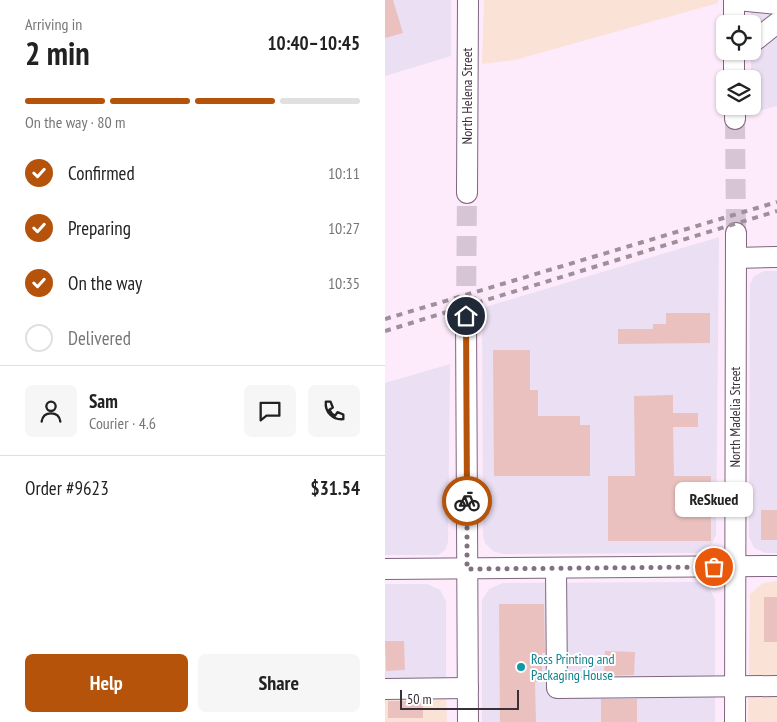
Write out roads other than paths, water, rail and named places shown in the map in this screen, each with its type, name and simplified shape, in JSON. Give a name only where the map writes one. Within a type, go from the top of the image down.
[{"type":"street","name":"North Helena Street","points":[[467,193],[468,0]]},
{"type":"street","points":[[734,15],[735,0],[777,4]]},
{"type":"street","points":[[761,36],[777,23]]},
{"type":"street","name":"North Madelia Street","points":[[735,722],[736,232]]},
{"type":"street","points":[[736,258],[777,257]]},
{"type":"street","points":[[466,316],[468,722]]},
{"type":"street","points":[[385,569],[777,566]]},
{"type":"street","points":[[556,568],[557,688],[777,686]]},
{"type":"street","points":[[385,689],[468,688]]},
{"type":"tunnel","points":[[735,119],[736,233]]},
{"type":"tunnel","points":[[466,316],[467,193]]},
{"type":"railway","points":[[385,319],[777,202]]},
{"type":"railway","points":[[385,331],[777,211]]},
{"type":"place","name":"ReSkued","points":[[714,567]]},
{"type":"place","name":"Ross Printing and Packaging House","points":[[521,667]]}]
